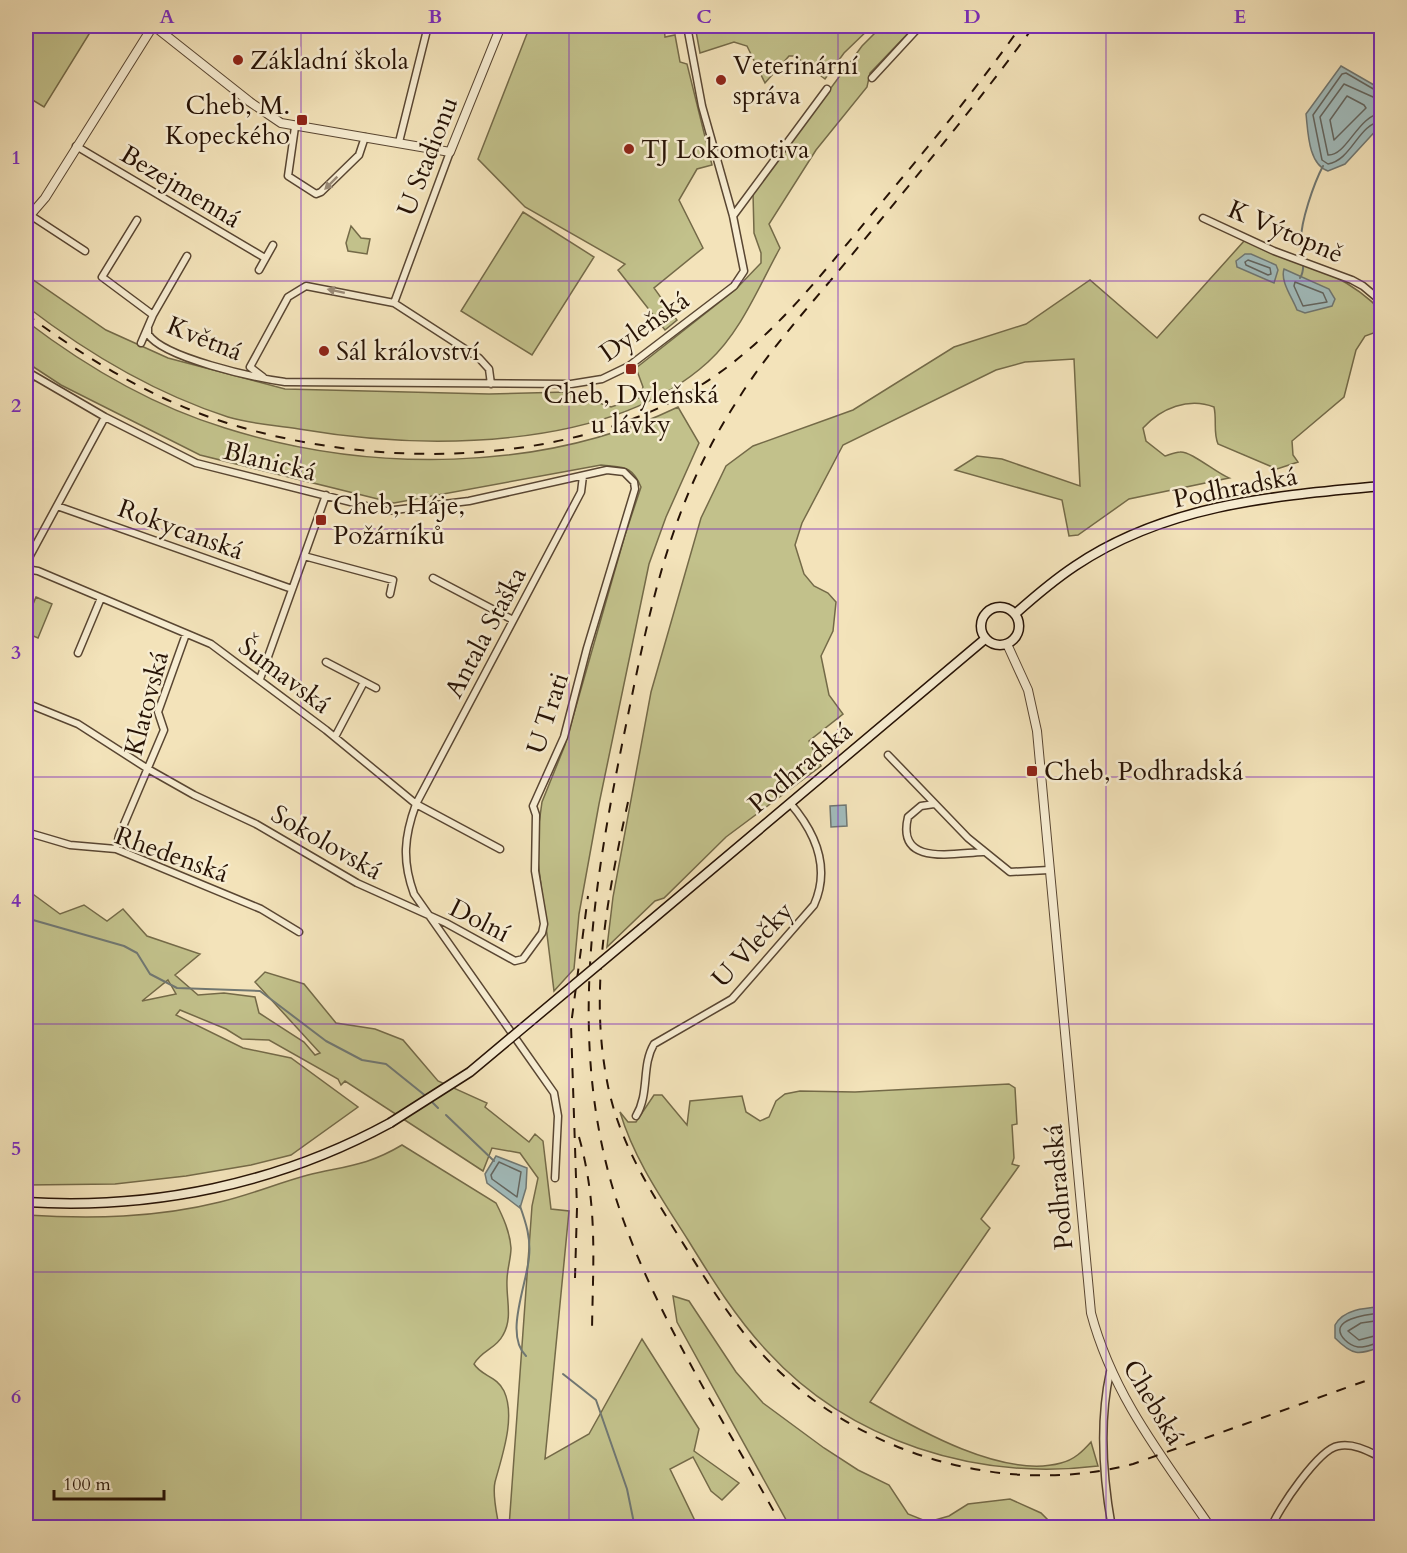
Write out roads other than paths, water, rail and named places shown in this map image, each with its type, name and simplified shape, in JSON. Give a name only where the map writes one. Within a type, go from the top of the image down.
[{"type":"main road","name":"Podhradská","points":[[1015,614],[1077,565],[1124,538],[1172,518],[1239,502],[1382,486]]},
{"type":"main road","points":[[1004,608],[1015,614],[1018,621],[1018,633],[1006,644],[995,645],[985,639],[981,624],[989,611],[1004,608]]},
{"type":"main road","name":"Podhradská","points":[[26,1202],[104,1204],[196,1193],[288,1168],[338,1149],[390,1123],[470,1072],[985,639]]},
{"type":"street","points":[[85,251],[28,218],[45,198],[154,26],[250,102],[281,123],[450,152]]},
{"type":"street","points":[[399,142],[428,26]]},
{"type":"street","points":[[467,26],[487,26]]},
{"type":"street","name":"U Stadionu","points":[[394,303],[450,152],[501,26]]},
{"type":"street","name":"Dyleňská","points":[[265,379],[285,382],[491,384],[578,383],[602,379],[629,366],[741,278],[743,262],[733,216],[702,106],[687,26]]},
{"type":"street","points":[[872,78],[920,26]]},
{"type":"street","points":[[733,216],[827,89]]},
{"type":"street","points":[[295,127],[288,176],[316,194],[321,192],[359,155],[365,137]]},
{"type":"street","name":"Bezejmenná","points":[[76,147],[265,258]]},
{"type":"street","name":"K Výtopně","points":[[1203,218],[1274,251],[1352,280],[1365,287],[1382,302]]},
{"type":"street","points":[[137,220],[102,277],[153,315]]},
{"type":"street","points":[[259,270],[273,245]]},
{"type":"street","name":"Květná","points":[[188,256],[153,315],[148,334],[155,342],[195,360],[265,379]]},
{"type":"street","points":[[240,374],[250,367],[288,297],[299,288],[313,286],[394,303],[479,358],[489,369],[491,384]]},
{"type":"street","points":[[141,343],[148,328]]},
{"type":"street","points":[[250,367],[265,379]]},
{"type":"street","name":"Blanická","points":[[26,371],[105,417],[196,463],[397,511],[469,501],[616,470],[630,476]]},
{"type":"street","points":[[26,388],[32,375]]},
{"type":"street","points":[[26,562],[105,417]]},
{"type":"street","name":"Antala Staška","points":[[416,804],[580,492],[583,476]]},
{"type":"street","name":"U Trati","points":[[523,959],[542,933],[544,924],[535,871],[536,815],[533,806],[564,737],[587,648],[635,489],[630,476]]},
{"type":"street","points":[[260,679],[326,495]]},
{"type":"street","name":"Rokycanská","points":[[57,506],[292,589]]},
{"type":"street","points":[[304,556],[393,580],[390,594]]},
{"type":"street","name":"Šumavská","points":[[26,569],[38,571],[212,644],[335,737],[416,804],[500,849]]},
{"type":"street","points":[[433,579],[513,620]]},
{"type":"street","points":[[78,653],[101,598]]},
{"type":"street","name":"Klatovská","points":[[116,849],[119,836],[164,730],[158,712],[186,633]]},
{"type":"street","name":"Podhradská","points":[[1006,644],[1024,679],[1035,717],[1076,1136],[1087,1287]]},
{"type":"street","points":[[326,662],[376,688]]},
{"type":"street","points":[[335,737],[363,682]]},
{"type":"street","name":"Sokolovská","points":[[26,703],[78,724],[148,769],[194,795],[256,824],[357,883],[427,915],[549,1084],[557,1104],[555,1178]]},
{"type":"street","name":"Podhradská","points":[[888,755],[934,804],[1010,872],[1049,870]]},
{"type":"street","name":"U Vlečky","points":[[636,1116],[645,1096],[649,1052],[654,1044],[732,999],[814,905],[820,892],[816,840],[790,803]]},
{"type":"street","name":"Dolní","points":[[416,804],[406,836],[405,862],[414,894],[427,915],[516,961],[523,959]]},
{"type":"street","points":[[934,804],[921,806],[908,817],[907,831],[913,846],[928,855],[984,851]]},
{"type":"street","name":"Rhedenská","points":[[26,832],[70,845],[116,849],[261,909],[299,932]]},
{"type":"street","name":"Chebská","points":[[1087,1287],[1096,1334],[1110,1372],[1135,1416],[1211,1527]]},
{"type":"street","points":[[1110,1372],[1104,1415],[1105,1471],[1112,1527]]},
{"type":"street","points":[[1271,1527],[1305,1475],[1325,1452],[1337,1446],[1361,1447],[1382,1458]]},
{"type":"water","points":[[1341,66],[1381,89],[1381,125],[1345,164],[1328,171],[1316,162],[1310,146],[1306,114]]},
{"type":"water","points":[[1245,254],[1251,254],[1276,265],[1278,270],[1274,283],[1237,267],[1236,261]]},
{"type":"water","points":[[1284,269],[1329,289],[1335,299],[1332,306],[1305,313],[1297,310],[1285,284]]},
{"type":"water","points":[[846,805],[847,826],[831,827],[830,806]]},
{"type":"water","points":[[496,1156],[527,1168],[526,1188],[520,1208],[487,1183],[485,1174]]},
{"type":"water","points":[[1381,1307],[1381,1347],[1367,1352],[1356,1352],[1351,1351],[1335,1338],[1335,1325],[1344,1316],[1355,1310]]},
{"type":"waterway","points":[[1375,26],[1382,63]]},
{"type":"waterway","points":[[1300,278],[1303,266],[1301,234],[1305,214],[1323,166]]},
{"type":"waterway","points":[[26,918],[124,946],[137,953],[150,974],[177,988],[260,991],[326,1041],[362,1060],[386,1064],[427,1097]]},
{"type":"waterway","points":[[431,1101],[438,1108]]},
{"type":"waterway","points":[[446,1115],[494,1161]]},
{"type":"waterway","points":[[520,1206],[528,1231],[529,1250],[518,1309],[517,1335],[520,1347],[526,1356]]},
{"type":"waterway","points":[[563,1374],[596,1400],[627,1489],[635,1528]]},
{"type":"railway","points":[[26,314],[97,362],[173,403],[227,423],[288,439],[352,449],[418,454],[484,452],[550,443],[613,426],[672,401],[726,368],[766,334],[820,276],[910,168],[1021,26]]},
{"type":"railway","points":[[783,1528],[711,1402],[665,1315],[626,1227],[611,1182],[598,1125],[591,1068],[589,1010],[596,896],[605,839],[635,681],[665,557],[695,478],[714,440],[737,401],[775,347],[942,145],[1034,26]]},
{"type":"railway","points":[[628,802],[608,906],[600,976],[602,1046],[612,1103],[636,1164],[709,1285],[751,1342],[800,1390],[841,1419],[886,1442],[934,1459],[983,1471],[1033,1475],[1084,1473],[1133,1464],[1382,1375]]},
{"type":"railway","points":[[575,1278],[577,1208],[571,1025],[588,896]]},
{"type":"railway","points":[[579,1137],[592,1209],[592,1330]]},
{"type":"place","name":"Základní škola","points":[[238,60]]},
{"type":"place","name":"Veterinární správa","points":[[721,80]]},
{"type":"place","name":"Cheb, M. Kopeckého","points":[[302,120]]},
{"type":"place","name":"TJ Lokomotiva","points":[[629,149]]},
{"type":"place","name":"Sál království","points":[[324,351]]},
{"type":"place","name":"Cheb, Dyleňská u lávky","points":[[631,369]]},
{"type":"place","name":"Cheb, Háje, Požárníků","points":[[321,520]]},
{"type":"place","name":"Cheb, Podhradská","points":[[1032,771]]}]
